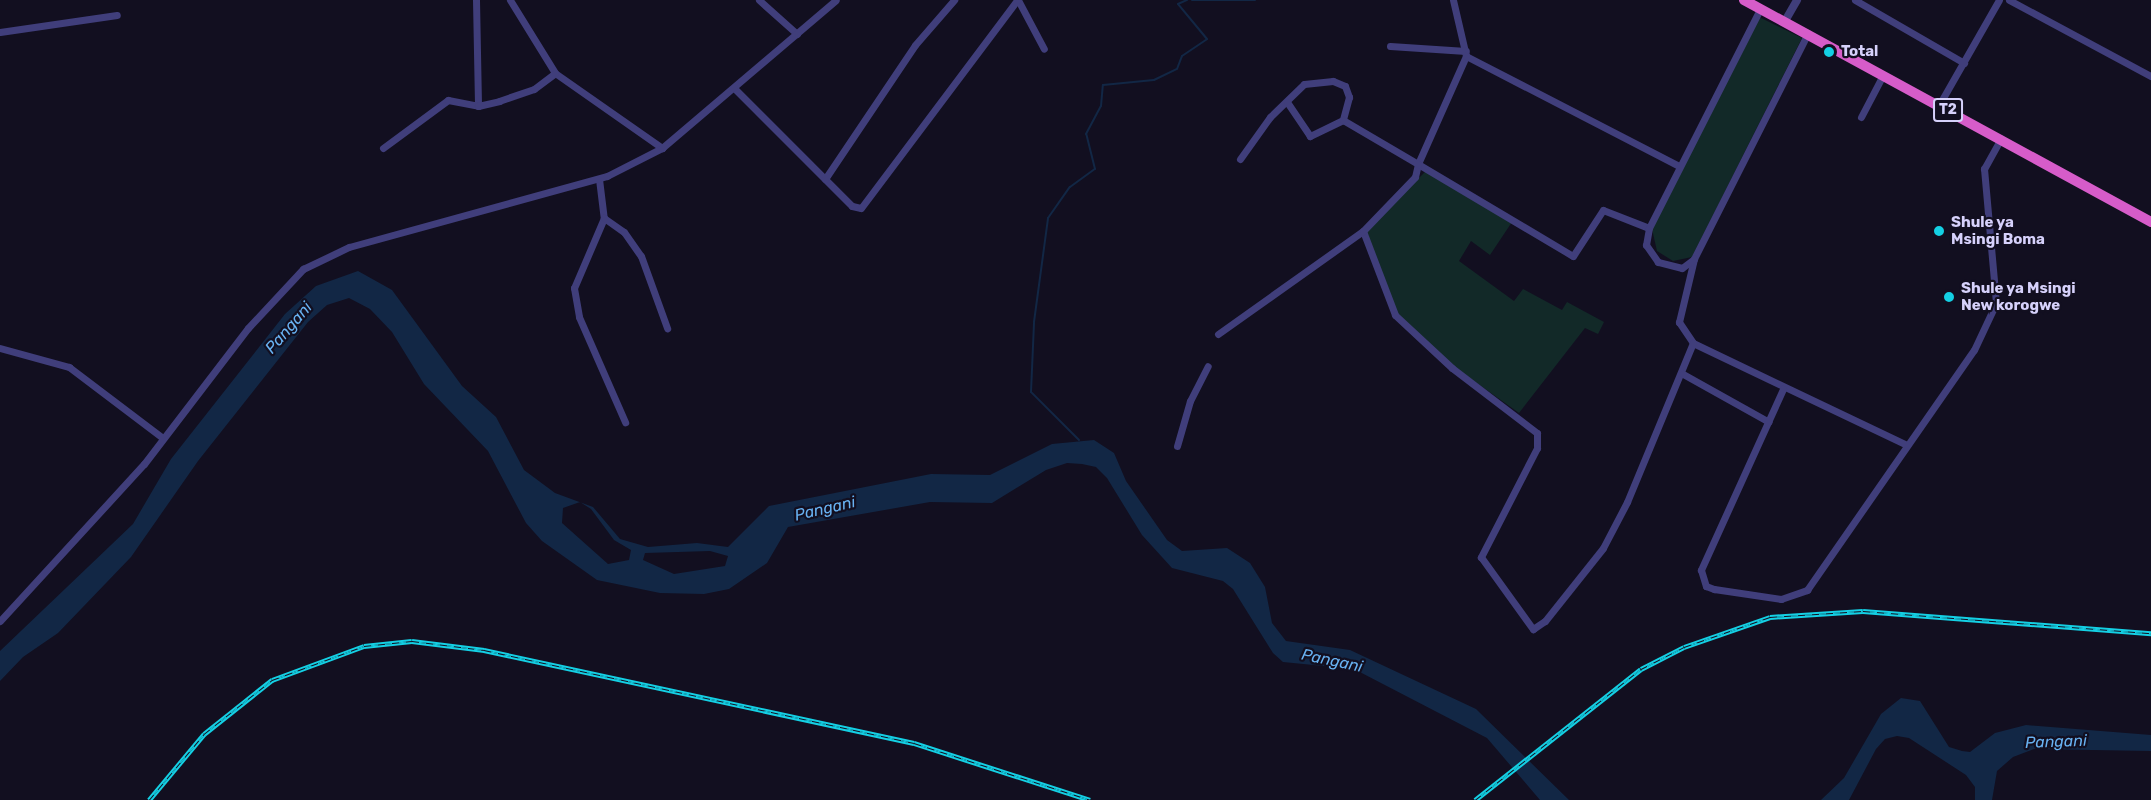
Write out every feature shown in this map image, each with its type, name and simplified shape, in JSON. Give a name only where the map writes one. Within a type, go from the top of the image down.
[{"type":"highway","name":"T2","points":[[1744,0],[2001,138],[2151,222]]},
{"type":"street","points":[[476,0],[478,106]]},
{"type":"street","points":[[510,0],[555,73],[662,148]]},
{"type":"street","points":[[759,0],[797,34]]},
{"type":"street","points":[[0,621],[163,438],[248,328],[303,268],[349,247],[599,178],[662,148],[735,89],[836,0]]},
{"type":"street","points":[[825,179],[915,45],[954,0]]},
{"type":"street","points":[[735,89],[852,206],[866,204],[1018,0],[1044,49]]},
{"type":"street","points":[[1218,334],[1363,231],[1415,177],[1418,164],[1466,54],[1453,0]]},
{"type":"street","points":[[1785,21],[1797,0]]},
{"type":"street","points":[[1855,0],[1964,63]]},
{"type":"street","points":[[2009,0],[2151,75]]},
{"type":"street","points":[[1939,105],[1996,1]]},
{"type":"street","points":[[1694,259],[1682,268],[1658,262],[1646,245],[1649,228],[1760,9]]},
{"type":"street","points":[[0,32],[117,15]]},
{"type":"street","points":[[1808,33],[1694,259],[1678,322],[1694,343],[1783,389],[1905,444]]},
{"type":"street","points":[[1390,46],[1466,54],[1679,166]]},
{"type":"street","points":[[383,148],[448,100],[478,106],[534,89],[555,73]]},
{"type":"street","points":[[1861,117],[1883,75]]},
{"type":"street","points":[[1240,159],[1287,102],[1304,84],[1333,81],[1345,86],[1349,97],[1344,120],[1319,134],[1305,134],[1287,102]]},
{"type":"street","points":[[1344,120],[1573,256],[1603,210],[1649,228]]},
{"type":"street","points":[[1783,389],[1701,570],[1706,586],[1714,590],[1781,599],[1807,590],[1905,444],[1974,350],[1996,303],[1984,169],[2001,138]]},
{"type":"street","points":[[599,178],[604,218],[574,288],[579,317],[625,422]]},
{"type":"street","points":[[604,218],[624,232],[641,256],[667,328]]},
{"type":"street","points":[[1363,231],[1395,315],[1452,368],[1537,433],[1537,448],[1481,556],[1533,629],[1545,621],[1603,548],[1683,374],[1694,343]]},
{"type":"street","points":[[0,348],[69,367],[163,438]]},
{"type":"street","points":[[1177,446],[1190,401],[1208,366]]},
{"type":"street","points":[[1683,374],[1769,422]]},
{"type":"green space","points":[[1759,17],[1802,38],[1692,257],[1673,261],[1657,251],[1652,229]]},
{"type":"green space","points":[[1427,170],[1512,222],[1490,255],[1471,241],[1459,261],[1514,301],[1523,289],[1562,310],[1567,302],[1604,322],[1598,334],[1585,328],[1519,413],[1453,366],[1397,313],[1366,230]]},
{"type":"water","name":"Pangani","points":[[358,271],[392,290],[462,386],[496,417],[524,470],[555,493],[580,502],[563,508],[562,523],[608,564],[629,560],[631,550],[614,540],[591,509],[581,502],[593,507],[620,539],[648,547],[697,543],[728,547],[769,506],[931,474],[990,475],[1052,444],[1094,440],[1114,453],[1126,481],[1167,540],[1182,551],[1227,548],[1250,563],[1265,587],[1272,623],[1286,641],[1350,650],[1476,709],[1569,800],[1540,800],[1487,738],[1354,669],[1283,662],[1273,653],[1233,589],[1223,581],[1172,568],[1142,535],[1107,478],[1096,467],[1067,463],[1046,470],[992,503],[930,502],[788,527],[767,563],[729,589],[704,594],[660,593],[597,580],[542,541],[526,523],[488,451],[424,384],[392,332],[370,309],[349,298],[327,305],[308,322],[198,461],[131,557],[58,633],[23,657],[0,681],[0,651],[133,524],[171,459],[285,314],[316,286]],"holes":[[[710,551],[728,556],[725,566],[674,574],[643,560],[645,553]]]},
{"type":"water","name":"Pangani","points":[[1901,698],[1920,701],[1949,747],[1962,751],[1970,752],[1995,733],[2026,725],[2151,735],[2151,751],[2034,749],[2013,757],[1997,771],[1992,800],[1975,800],[1975,787],[1966,775],[1909,738],[1897,736],[1885,739],[1876,749],[1849,800],[1821,800],[1844,778],[1881,714]]},
{"type":"waterway","points":[[1079,440],[1031,392],[1034,322],[1048,218],[1070,187],[1095,169],[1086,134],[1101,106],[1103,85],[1154,80],[1177,69],[1182,56],[1207,39],[1178,4],[1187,0]]},
{"type":"waterway","points":[[1192,0],[1255,0]]},
{"type":"railway","points":[[1475,800],[1641,669],[1684,647],[1770,617],[1863,611],[2151,633]]},
{"type":"railway","points":[[149,800],[204,734],[272,680],[364,646],[412,641],[484,650],[914,743],[1090,800]]},
{"type":"place","name":"Total","points":[[1829,52]]},
{"type":"place","name":"Shule ya Msingi Boma","points":[[1939,231]]},
{"type":"place","name":"Shule ya Msingi New korogwe","points":[[1949,297]]}]
